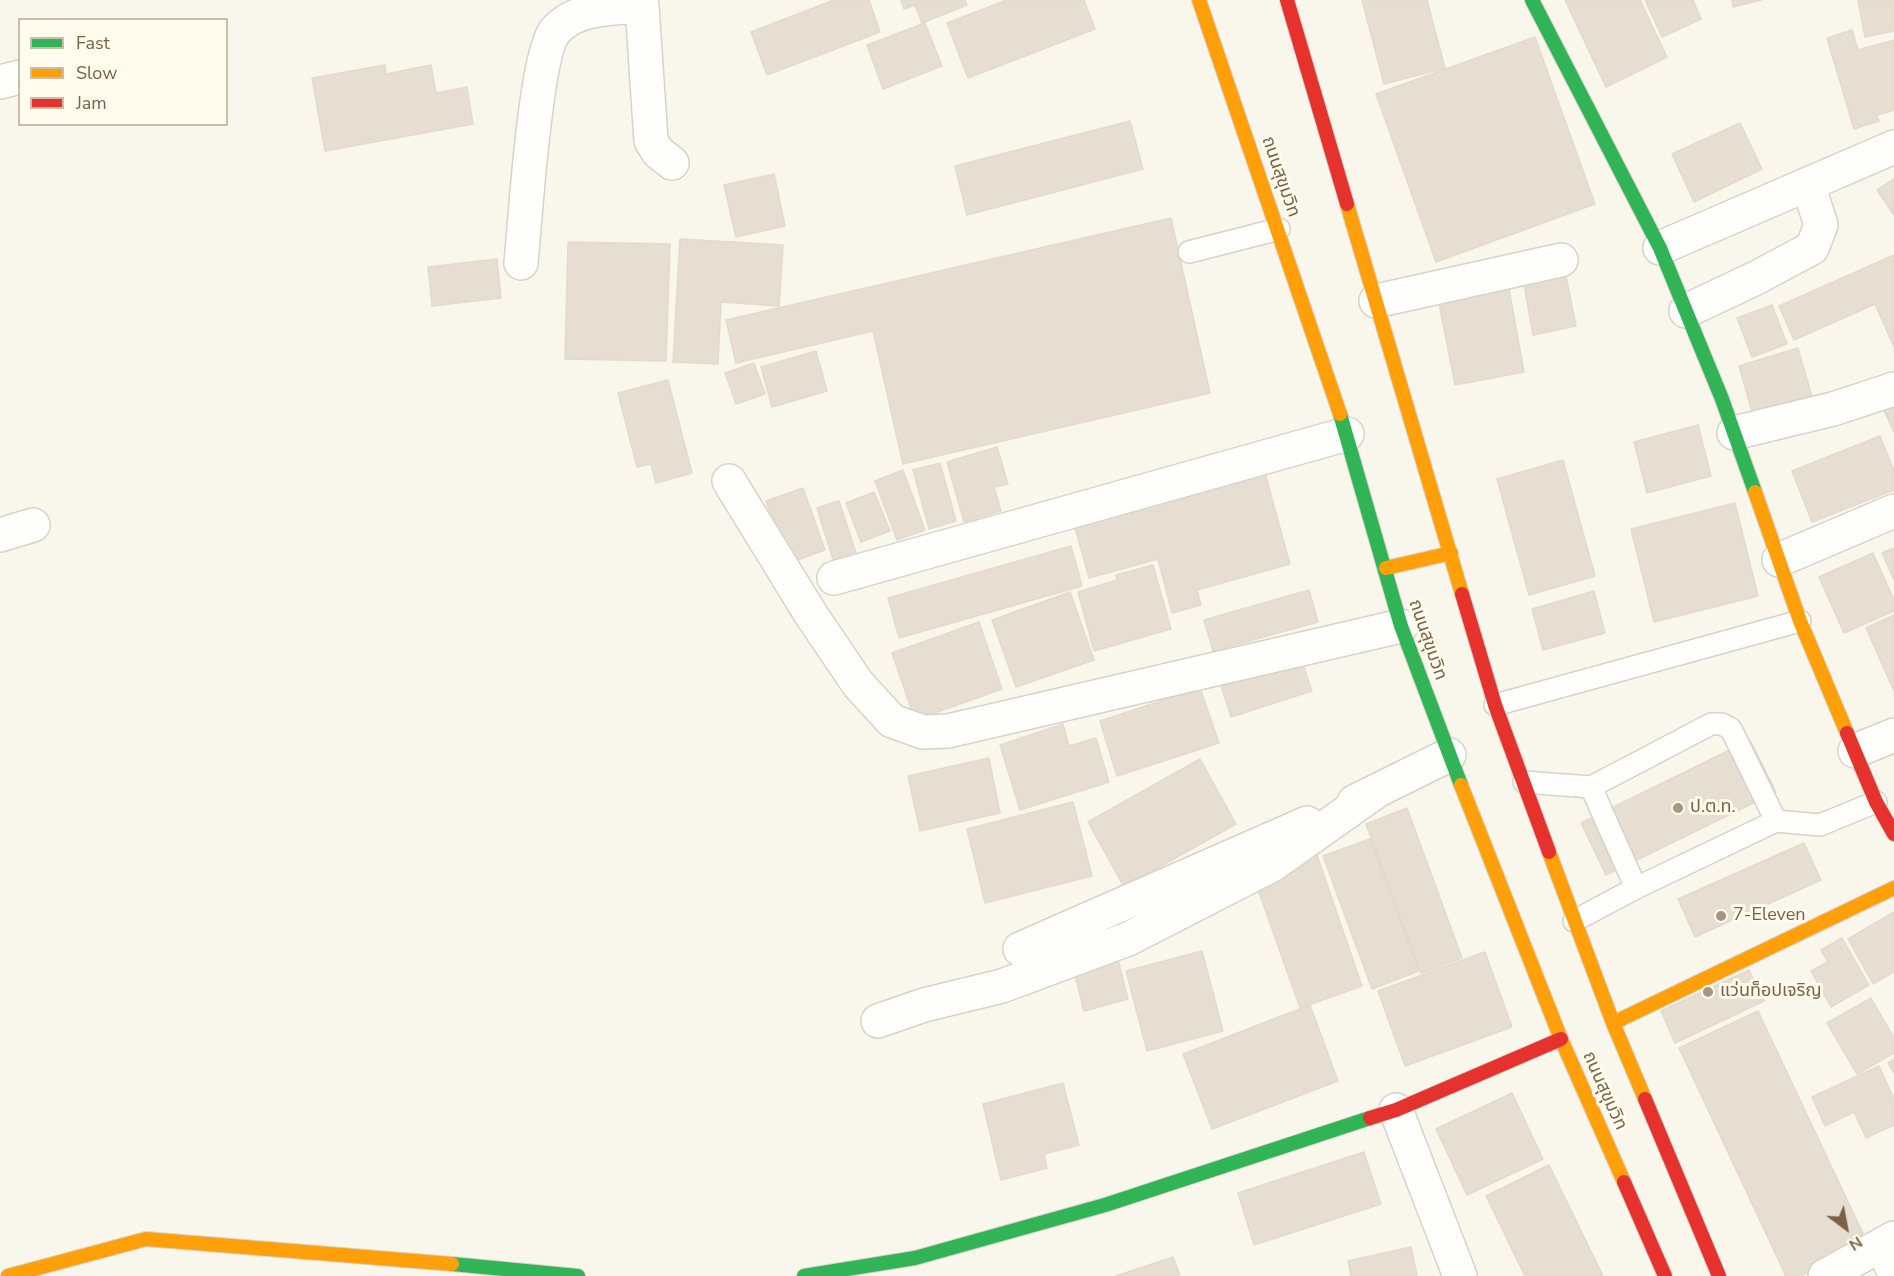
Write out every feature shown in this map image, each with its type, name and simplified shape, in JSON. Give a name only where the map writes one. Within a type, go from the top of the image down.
[{"type":"main road","name":"ถนนสุขุมวิท","points":[[1199,0],[1279,229],[1347,434],[1401,626],[1449,755],[1562,1039],[1665,1276]]},
{"type":"main road","name":"ถนนสุขุมวิท","points":[[1287,0],[1495,705],[1613,1023],[1719,1276]]},
{"type":"main road","points":[[1532,0],[1660,248],[1734,433],[1800,621],[1876,802],[1894,834]]},
{"type":"main road","points":[[1386,568],[1451,553]]},
{"type":"main road","points":[[1613,1023],[1894,888]]},
{"type":"main road","points":[[804,1276],[915,1258],[1072,1215],[1396,1110],[1562,1039]]},
{"type":"main road","points":[[8,1276],[146,1239],[406,1258],[578,1276]]},
{"type":"street","points":[[520,263],[536,111],[549,42],[555,31],[575,16],[642,3],[651,141],[658,152],[672,163]]},
{"type":"street","points":[[0,82],[18,78]]},
{"type":"street","points":[[1660,248],[1894,147]]},
{"type":"street","points":[[1686,311],[1812,248],[1821,225],[1808,184]]},
{"type":"street","points":[[1376,301],[1561,260]]},
{"type":"street","points":[[1734,433],[1833,409],[1894,389]]},
{"type":"street","points":[[834,578],[1347,434]]},
{"type":"street","points":[[729,481],[810,613],[858,684],[892,721],[923,732],[948,731],[1401,626]]},
{"type":"street","points":[[1779,560],[1894,511]]},
{"type":"street","points":[[0,535],[33,525]]},
{"type":"street","points":[[1855,751],[1894,735]]},
{"type":"street","points":[[1020,950],[1374,793],[1449,755]]},
{"type":"street","points":[[878,1021],[924,1005],[1002,986],[1128,939],[1272,865],[1374,793]]},
{"type":"street","points":[[1396,1110],[1460,1276]]},
{"type":"street","points":[[1825,1276],[1890,1252]]},
{"type":"lane","points":[[1189,252],[1279,229]]},
{"type":"lane","points":[[1495,705],[1800,621]]},
{"type":"lane","points":[[1524,782],[1591,788],[1711,724],[1722,724],[1731,729],[1776,821]]},
{"type":"lane","points":[[1591,788],[1636,888]]},
{"type":"lane","points":[[1575,921],[1636,888],[1776,821],[1820,825],[1876,802]]},
{"type":"building","points":[[834,0],[869,0],[880,32],[767,75],[751,32]]},
{"type":"building","points":[[901,0],[965,0],[967,5],[922,23],[915,5],[904,9]]},
{"type":"building","points":[[1007,0],[1084,0],[1095,29],[968,78],[947,23]]},
{"type":"building","points":[[1362,0],[1427,0],[1445,68],[1384,84]]},
{"type":"building","points":[[1565,0],[1640,0],[1667,57],[1606,87]]},
{"type":"building","points":[[1645,0],[1693,0],[1701,19],[1662,37]]},
{"type":"building","points":[[1732,0],[1762,0],[1733,7]]},
{"type":"building","points":[[1858,0],[1894,0],[1894,31],[1865,37]]},
{"type":"building","points":[[925,23],[942,66],[883,89],[867,45]]},
{"type":"building","points":[[1852,30],[1858,50],[1894,40],[1894,110],[1877,115],[1879,121],[1854,129],[1827,38]]},
{"type":"building","points":[[1535,37],[1595,204],[1436,262],[1376,94]]},
{"type":"building","points":[[385,65],[386,74],[431,65],[436,93],[467,87],[473,124],[325,151],[312,78]]},
{"type":"building","points":[[1130,121],[1143,169],[967,215],[955,166]]},
{"type":"building","points":[[1740,123],[1762,169],[1694,202],[1672,154]]},
{"type":"building","points":[[774,174],[785,226],[736,237],[724,185]]},
{"type":"building","points":[[1894,179],[1894,215],[1877,190]]},
{"type":"building","points":[[1171,218],[1210,393],[903,464],[873,331],[736,363],[726,320]]},
{"type":"building","points":[[680,239],[783,245],[779,306],[721,302],[718,364],[673,362]]},
{"type":"building","points":[[568,242],[670,244],[666,361],[565,359]]},
{"type":"building","points":[[1894,255],[1894,347],[1875,304],[1794,340],[1779,306]]},
{"type":"building","points":[[497,259],[501,298],[432,306],[428,267]]},
{"type":"building","points":[[1566,276],[1576,326],[1533,335],[1524,284]]},
{"type":"building","points":[[1509,289],[1524,372],[1455,385],[1439,303]]},
{"type":"building","points":[[1772,305],[1787,344],[1752,357],[1737,318]]},
{"type":"building","points":[[1798,348],[1812,397],[1753,415],[1739,366]]},
{"type":"building","points":[[816,351],[827,391],[772,407],[761,367]]},
{"type":"building","points":[[754,363],[765,394],[736,404],[725,373]]},
{"type":"building","points":[[668,380],[692,473],[656,483],[651,464],[637,467],[618,393]]},
{"type":"building","points":[[1894,398],[1894,432],[1881,404]]},
{"type":"building","points":[[1698,425],[1711,476],[1647,493],[1634,442]]},
{"type":"building","points":[[1880,436],[1894,471],[1894,490],[1812,522],[1792,471]]},
{"type":"building","points":[[997,447],[1008,484],[994,487],[1001,511],[964,522],[947,462]]},
{"type":"building","points":[[1563,460],[1595,576],[1529,595],[1497,479]]},
{"type":"building","points":[[940,463],[956,521],[929,529],[913,470]]},
{"type":"building","points":[[1263,466],[1290,564],[1197,590],[1201,605],[1172,613],[1158,559],[1089,578],[1073,520]]},
{"type":"building","points":[[903,470],[925,530],[897,540],[875,481]]},
{"type":"building","points":[[803,488],[825,550],[789,563],[766,501]]},
{"type":"building","points":[[874,492],[890,531],[861,542],[846,503]]},
{"type":"building","points":[[839,501],[858,559],[835,566],[817,508]]},
{"type":"building","points":[[1735,503],[1758,596],[1654,622],[1631,529]]},
{"type":"building","points":[[1071,546],[1082,586],[899,638],[888,598]]},
{"type":"building","points":[[1894,548],[1894,580],[1882,553]]},
{"type":"building","points":[[1873,553],[1894,600],[1894,611],[1844,633],[1819,577]]},
{"type":"building","points":[[1153,565],[1171,629],[1094,651],[1078,592],[1117,580],[1116,575]]},
{"type":"building","points":[[1309,590],[1318,622],[1213,651],[1204,620]]},
{"type":"building","points":[[1594,591],[1605,633],[1543,650],[1532,609]]},
{"type":"building","points":[[1070,592],[1094,660],[1016,687],[992,620]]},
{"type":"building","points":[[1894,615],[1894,691],[1866,628]]},
{"type":"building","points":[[979,622],[1002,689],[915,720],[892,653]]},
{"type":"building","points":[[1300,656],[1312,691],[1231,717],[1220,682]]},
{"type":"building","points":[[1200,688],[1219,743],[1117,776],[1100,721]]},
{"type":"building","points":[[1063,724],[1069,746],[1096,738],[1109,782],[1020,810],[1000,745]]},
{"type":"building","name":"ป.ต.ท.","points":[[1750,740],[1776,792],[1606,875],[1581,823]]},
{"type":"building","points":[[989,758],[1000,813],[920,831],[908,776]]},
{"type":"building","points":[[1200,759],[1236,824],[1124,887],[1088,822]]},
{"type":"building","points":[[1073,802],[1092,876],[985,903],[967,829]]},
{"type":"building","points":[[1407,808],[1462,958],[1421,973],[1366,824]]},
{"type":"building","points":[[1370,839],[1419,971],[1372,989],[1323,856]]},
{"type":"building","points":[[1804,843],[1821,880],[1695,937],[1678,899]]},
{"type":"building","points":[[1317,855],[1362,986],[1300,1008],[1254,878]]},
{"type":"building","points":[[1894,912],[1894,972],[1873,984],[1848,939]]},
{"type":"building","points":[[1842,938],[1869,985],[1831,1007],[1811,971],[1828,962],[1821,950]]},
{"type":"building","points":[[1202,951],[1223,1031],[1147,1051],[1126,971]]},
{"type":"building","points":[[1485,952],[1512,1027],[1405,1066],[1378,991]]},
{"type":"building","points":[[1117,956],[1128,999],[1084,1011],[1073,967]]},
{"type":"building","points":[[1749,970],[1764,1001],[1675,1043],[1661,1011]]},
{"type":"building","points":[[1871,998],[1894,1038],[1894,1053],[1857,1074],[1827,1023]]},
{"type":"building","points":[[1310,1005],[1338,1081],[1212,1129],[1183,1054]]},
{"type":"building","points":[[1758,1011],[1868,1244],[1800,1276],[1786,1276],[1679,1048]]},
{"type":"building","points":[[1894,1059],[1894,1073],[1888,1063]]},
{"type":"building","points":[[1879,1066],[1894,1099],[1894,1125],[1866,1138],[1854,1112],[1825,1126],[1812,1097]]},
{"type":"building","points":[[1063,1083],[1079,1145],[1044,1154],[1047,1168],[1001,1180],[983,1104]]},
{"type":"building","points":[[1512,1093],[1543,1159],[1467,1195],[1436,1129]]},
{"type":"building","points":[[1364,1152],[1381,1204],[1254,1245],[1238,1193]]},
{"type":"building","points":[[1549,1165],[1603,1276],[1525,1276],[1486,1196]]},
{"type":"building","points":[[1411,1247],[1417,1276],[1351,1276],[1348,1261]]},
{"type":"building","points":[[1173,1257],[1180,1276],[1116,1276]]},
{"type":"traffic: fast","points":[[1532,0],[1660,248],[1722,399],[1755,492]]},
{"type":"traffic: fast","points":[[1340,414],[1401,626],[1461,785]]},
{"type":"traffic: fast","points":[[804,1276],[915,1258],[1105,1205],[1370,1118]]},
{"type":"traffic: fast","points":[[452,1264],[578,1276]]},
{"type":"traffic: slow","points":[[1199,0],[1340,414]]},
{"type":"traffic: slow","points":[[1347,204],[1462,594]]},
{"type":"traffic: slow","points":[[1755,492],[1800,621],[1847,733]]},
{"type":"traffic: slow","points":[[1386,568],[1451,553]]},
{"type":"traffic: slow","points":[[1461,785],[1561,1039],[1624,1182]]},
{"type":"traffic: slow","points":[[1549,852],[1613,1023],[1645,1099]]},
{"type":"traffic: slow","points":[[1613,1023],[1894,888]]},
{"type":"traffic: slow","points":[[8,1276],[146,1239],[452,1264]]},
{"type":"traffic: jam","points":[[1287,0],[1347,204]]},
{"type":"traffic: jam","points":[[1462,594],[1495,705],[1549,852]]},
{"type":"traffic: jam","points":[[1847,733],[1876,802],[1894,834]]},
{"type":"traffic: jam","points":[[1370,1118],[1396,1110],[1561,1039]]},
{"type":"traffic: jam","points":[[1645,1099],[1719,1276]]},
{"type":"traffic: jam","points":[[1624,1182],[1665,1276]]},
{"type":"place","name":"ป.ต.ท.","points":[[1678,808]]},
{"type":"place","name":"7-Eleven","points":[[1721,916]]},
{"type":"place","name":"แว่นท็อปเจริญ","points":[[1708,992]]}]
